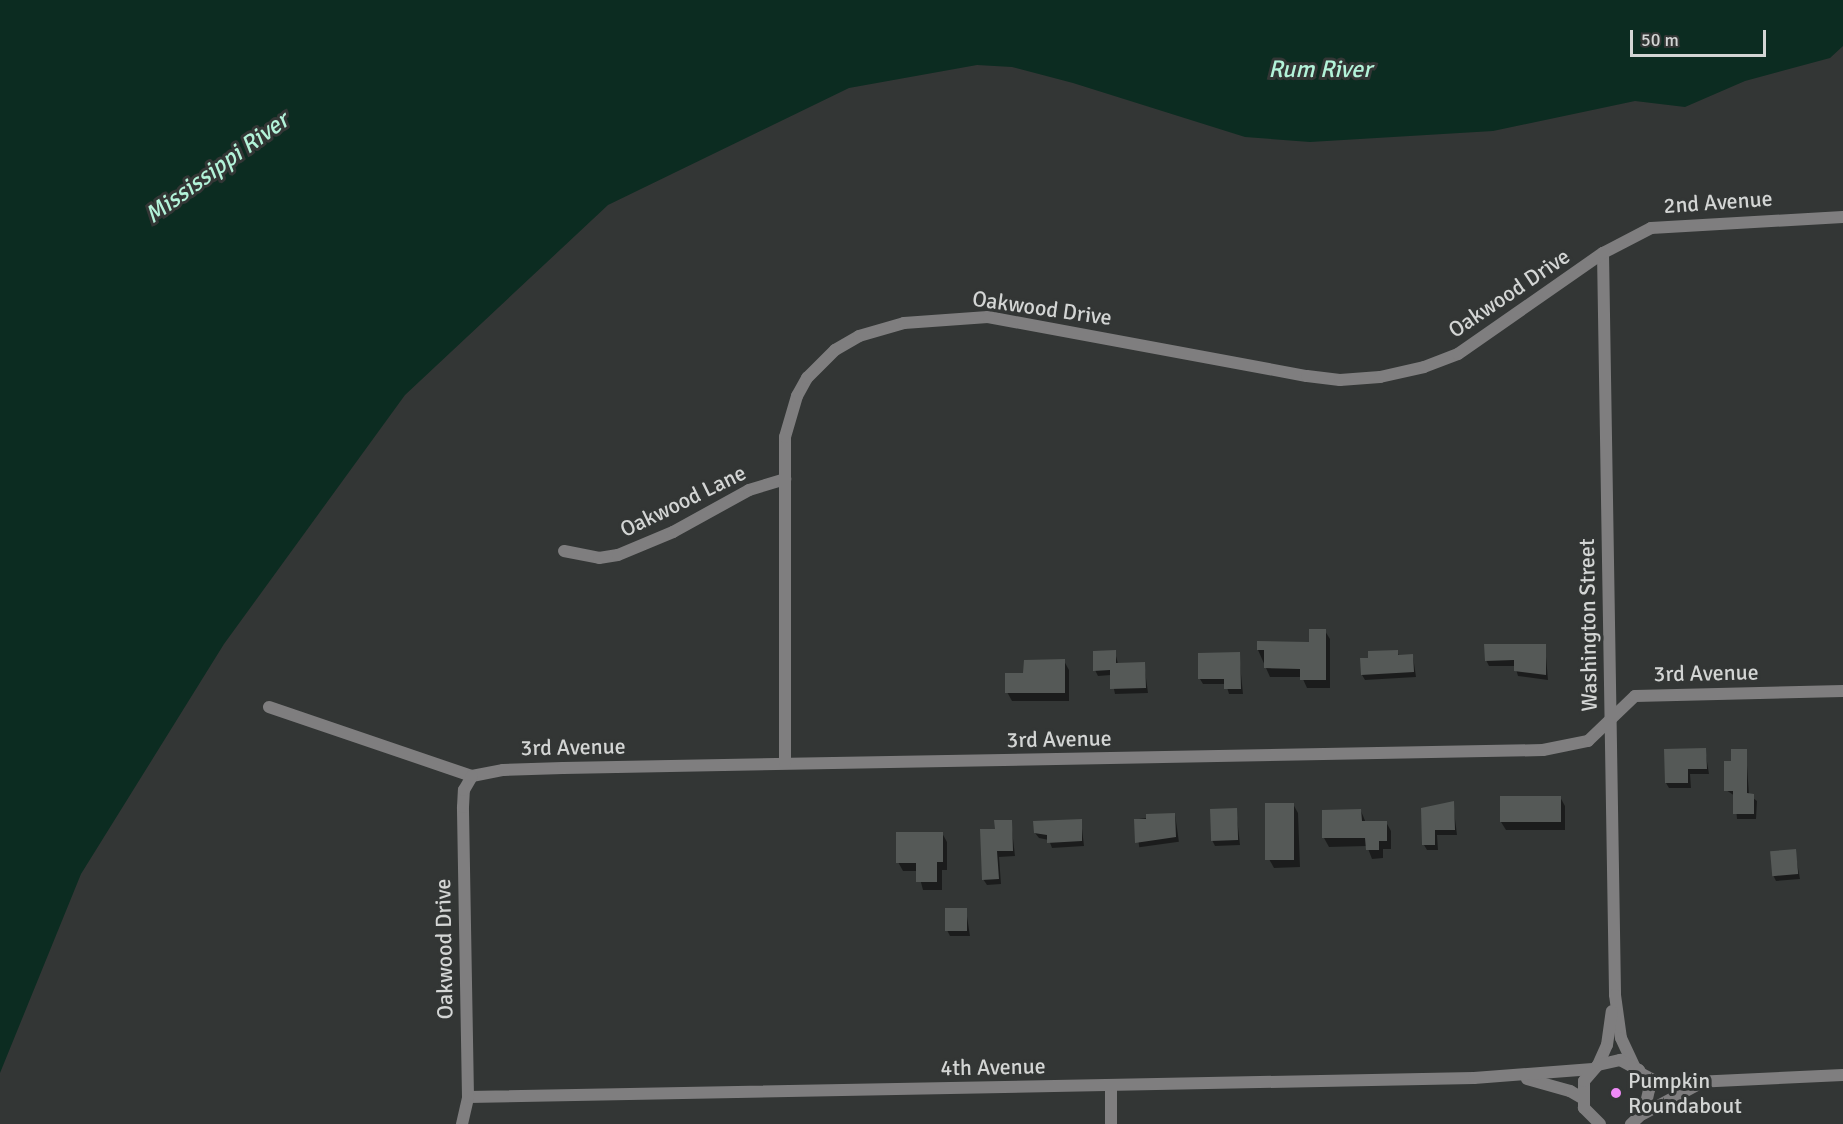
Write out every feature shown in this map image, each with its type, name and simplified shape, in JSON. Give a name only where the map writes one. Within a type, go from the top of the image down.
[{"type":"street","name":"2nd Avenue","points":[[1603,253],[1651,228],[1843,217]]},
{"type":"street","name":"Oakwood Drive","points":[[785,763],[784,479],[790,416],[807,378],[835,350],[881,328],[951,317],[988,316],[1307,376],[1340,380],[1380,376],[1424,368],[1458,354],[1603,253]]},
{"type":"street","name":"Washington Street","points":[[1603,253],[1615,995],[1621,1038],[1638,1070]]},
{"type":"street","name":"Oakwood Lane","points":[[564,551],[599,558],[618,555],[673,532],[749,490],[784,479]]},
{"type":"street","name":"3rd Avenue","points":[[269,707],[472,776],[503,770],[785,763],[1543,750],[1588,741],[1625,703],[1643,695],[1843,691]]},
{"type":"street","name":"Oakwood Drive","points":[[462,1124],[468,1097],[463,807],[464,790],[472,776]]},
{"type":"street","name":"Washington Street","points":[[1595,1067],[1607,1045],[1615,995]]},
{"type":"street","points":[[1586,1124],[1583,1103],[1584,1081],[1595,1067],[1620,1060],[1654,1081],[1843,1075]]},
{"type":"street","name":"4th Avenue","points":[[468,1097],[1520,1077],[1595,1067]]},
{"type":"street","points":[[1635,1121],[1649,1090],[1638,1070]]},
{"type":"street","name":"4th Avenue","points":[[1520,1077],[1570,1091],[1583,1103]]},
{"type":"street","points":[[1635,1121],[1706,1081]]},
{"type":"street","points":[[1111,1086],[1112,1124]]},
{"type":"street","points":[[1583,1103],[1600,1124]]},
{"type":"water","points":[[0,0],[1843,0],[1843,46],[1830,58],[1745,81],[1685,107],[1635,101],[1493,131],[1310,142],[1245,137],[1073,83],[1012,67],[977,65],[849,88],[608,205],[405,395],[224,644],[81,874],[0,1073]]},
{"type":"building","points":[[1309,629],[1326,629],[1326,680],[1300,680],[1300,669],[1264,668],[1264,650],[1257,650],[1257,641],[1309,642]]},
{"type":"building","points":[[1484,644],[1546,644],[1546,675],[1514,671],[1514,660],[1485,661]]},
{"type":"building","points":[[1116,650],[1116,663],[1145,662],[1146,688],[1110,689],[1110,670],[1093,671],[1093,651]]},
{"type":"building","points":[[1398,650],[1398,655],[1413,654],[1414,672],[1361,675],[1360,658],[1368,658],[1368,651]]},
{"type":"building","points":[[1240,652],[1241,689],[1224,689],[1224,679],[1198,679],[1198,653]]},
{"type":"building","points":[[1065,659],[1065,693],[1005,693],[1005,673],[1023,673],[1024,660]]},
{"type":"building","points":[[1706,748],[1707,769],[1688,769],[1688,783],[1665,783],[1664,749]]},
{"type":"building","points":[[1731,749],[1747,749],[1747,793],[1754,794],[1754,814],[1733,814],[1733,791],[1724,791],[1724,761],[1731,761]]},
{"type":"building","points":[[1500,796],[1561,796],[1561,822],[1500,822]]},
{"type":"building","points":[[1454,801],[1455,830],[1435,830],[1435,845],[1422,845],[1421,808]]},
{"type":"building","points":[[1265,803],[1294,803],[1294,860],[1265,860]]},
{"type":"building","points":[[1237,808],[1238,840],[1211,841],[1210,809]]},
{"type":"building","points":[[1361,809],[1362,821],[1387,821],[1387,841],[1379,841],[1379,850],[1366,850],[1365,838],[1322,838],[1322,810]]},
{"type":"building","points":[[1175,813],[1176,837],[1135,843],[1134,819],[1146,819],[1146,814]]},
{"type":"building","points":[[1082,819],[1082,841],[1047,843],[1047,835],[1034,833],[1033,821]]},
{"type":"building","points":[[994,820],[1012,820],[1013,851],[997,851],[999,879],[982,880],[980,829],[995,829]]},
{"type":"building","points":[[896,832],[943,832],[943,862],[937,862],[937,882],[916,882],[916,863],[896,863]]},
{"type":"building","points":[[1796,849],[1798,874],[1772,876],[1770,851]]},
{"type":"building","points":[[945,908],[967,908],[967,931],[945,931]]},
{"type":"place","name":"Pumpkin Roundabout","points":[[1616,1093]]},
{"type":"water label","name":"Rum River","points":[[1320,70]]},
{"type":"water label","name":"Mississippi River","points":[[217,168]]}]
